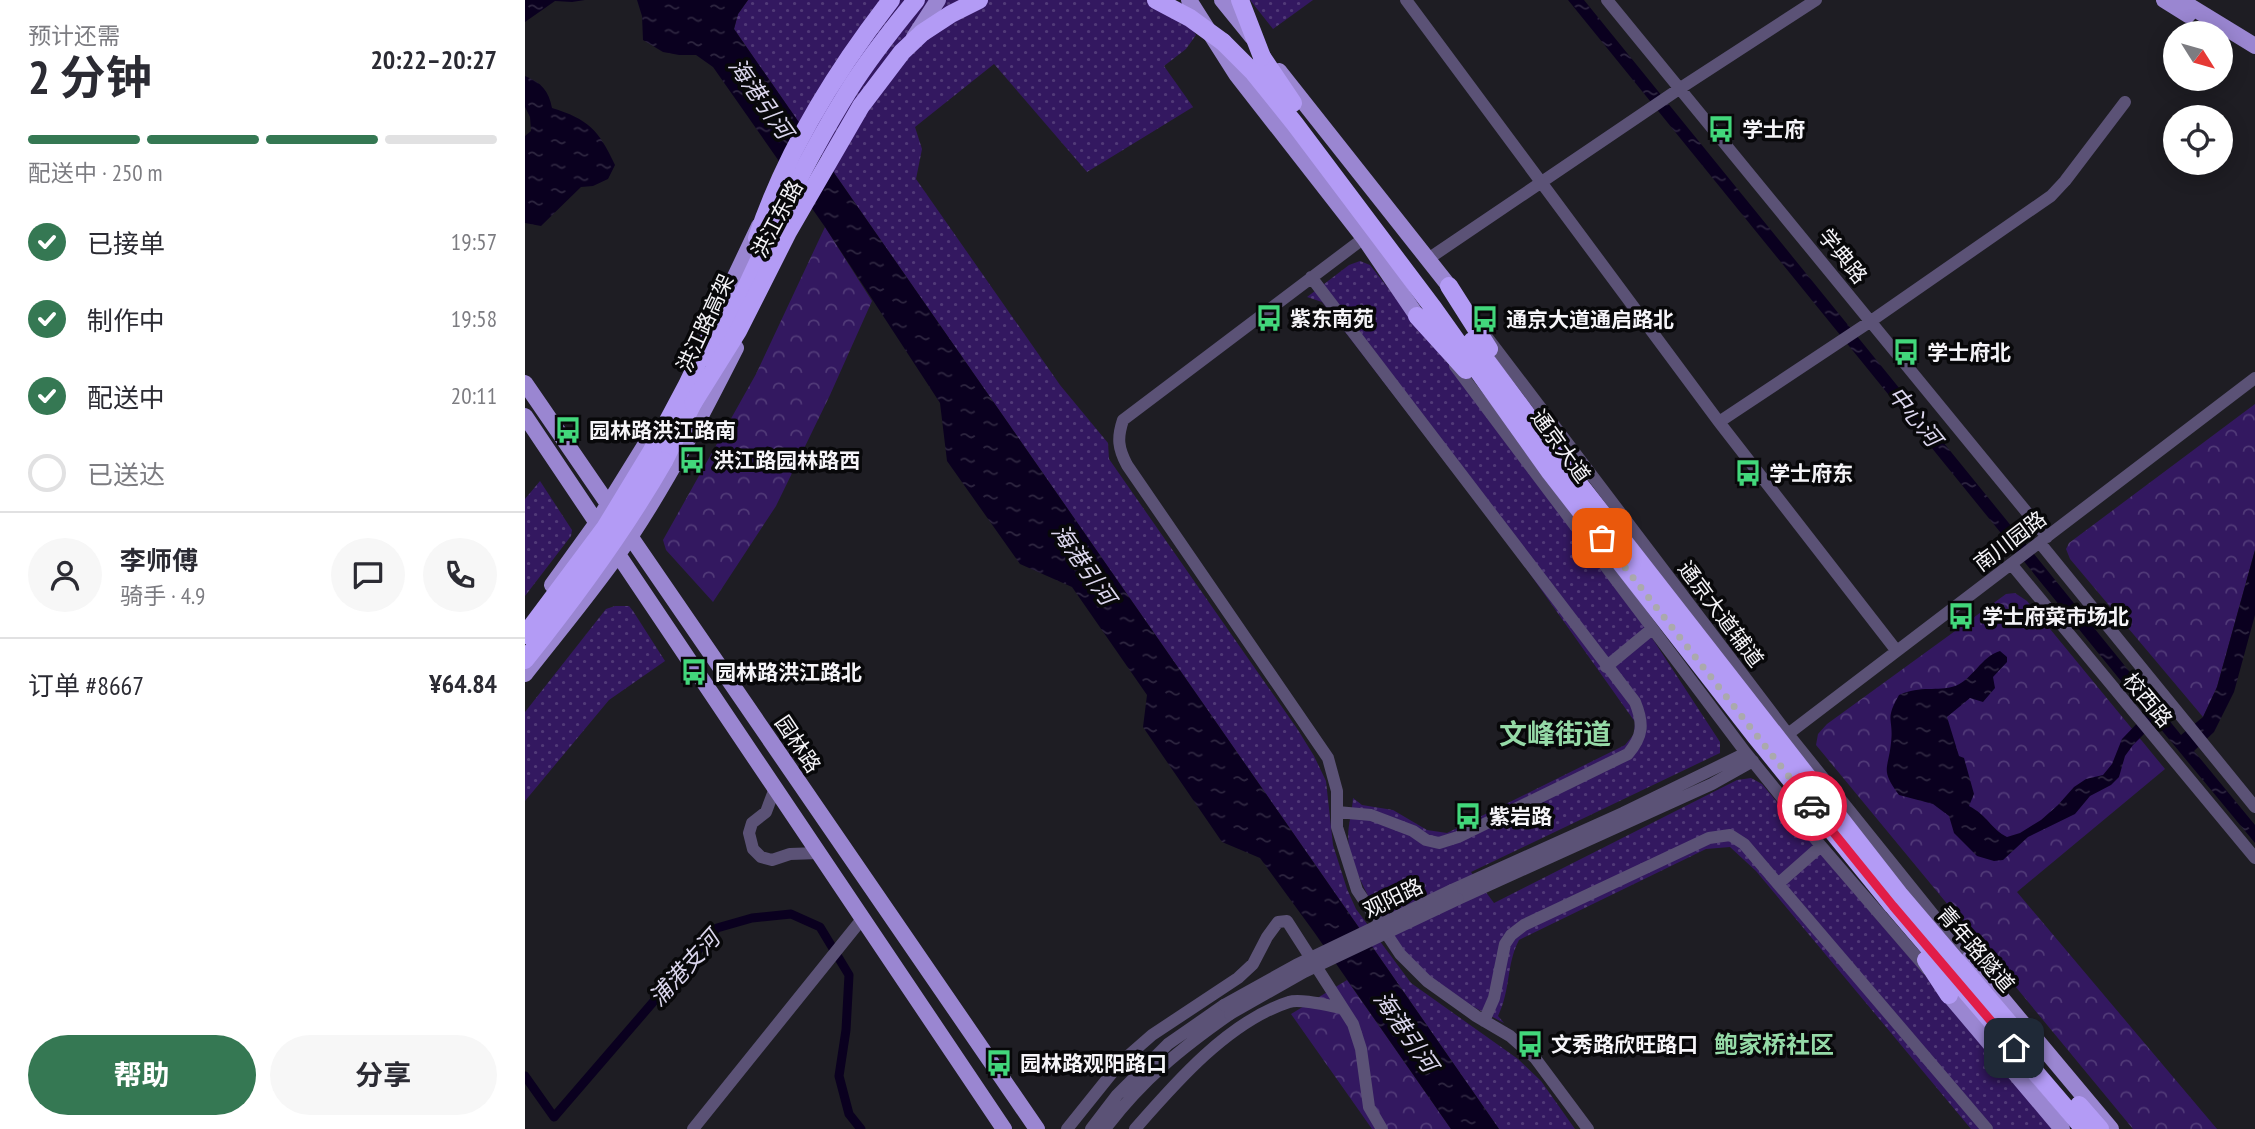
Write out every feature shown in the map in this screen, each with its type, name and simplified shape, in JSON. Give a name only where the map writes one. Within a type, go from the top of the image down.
[{"type":"highway","points":[[757,238],[770,197],[796,145],[841,70],[891,0]]},
{"type":"highway","name":"洪江路高架","points":[[525,635],[605,528],[653,449],[687,385],[757,238],[837,94],[902,0]]},
{"type":"highway","name":"洪江路高架","points":[[525,660],[599,564],[640,503],[693,403],[785,207],[821,139],[850,88],[916,0]]},
{"type":"highway","points":[[693,403],[738,331],[788,232],[861,106],[902,52],[922,33],[979,0]]},
{"type":"highway","points":[[1156,0],[1190,18],[1223,42]]},
{"type":"highway","points":[[1173,0],[1195,14],[1223,42]]},
{"type":"highway","points":[[1240,0],[1262,57]]},
{"type":"highway","points":[[1248,0],[1262,57]]},
{"type":"highway","name":"通京大道","points":[[1223,42],[1270,92],[1442,299]]},
{"type":"highway","name":"通京大道","points":[[1262,57],[1304,118],[1442,299],[1558,469],[1756,737],[1896,900]]},
{"type":"highway","points":[[1442,299],[1558,469]]},
{"type":"highway","points":[[1417,316],[1558,469]]},
{"type":"highway","points":[[1896,900],[1969,959]]},
{"type":"highway","points":[[1896,900],[1949,995]]},
{"type":"highway","name":"青年路隧道","points":[[1896,900],[2084,1129]]},
{"type":"highway","name":"青年路隧道","points":[[1896,900],[2099,1129]]},
{"type":"main road","name":"洪江东路","points":[[525,624],[596,524],[682,382],[810,127],[839,81],[902,0]]},
{"type":"main road","name":"洪江东路","points":[[525,674],[631,536],[710,400],[803,213],[837,152],[938,0]]},
{"type":"main road","points":[[1189,0],[1236,74],[1364,238],[1417,316]]},
{"type":"main road","name":"通京大道","points":[[1222,0],[1428,259],[1442,299]]},
{"type":"main road","points":[[2164,0],[2198,21]]},
{"type":"main road","points":[[2180,0],[2255,46]]},
{"type":"main road","points":[[2233,43],[2255,56]]},
{"type":"main road","name":"园林路","points":[[525,383],[1037,1129]]},
{"type":"main road","name":"园林路","points":[[525,416],[1004,1129]]},
{"type":"main road","points":[[1969,959],[2111,1129]]},
{"type":"main road","points":[[1949,995],[2062,1129]]},
{"type":"street","points":[[1406,0],[1719,422],[1896,650]]},
{"type":"street","name":"学典路","points":[[1607,0],[1871,321],[2041,542]]},
{"type":"street","points":[[1428,259],[1816,0]]},
{"type":"street","points":[[1719,422],[2051,196],[2066,181],[2125,102]]},
{"type":"street","points":[[1364,238],[1122,420],[1118,450],[1328,758],[1337,791],[1337,827],[1344,856],[1357,890],[1400,954],[1427,981],[1510,1036],[1535,1058],[1588,1129]]},
{"type":"street","points":[[1311,277],[1635,702],[1641,716],[1642,729],[1638,742],[1627,754],[1458,837],[1439,843],[1426,840],[1413,831],[1371,815],[1337,812]]},
{"type":"street","name":"通京大道辅道","points":[[1442,299],[1969,959]]},
{"type":"street","points":[[1417,316],[1750,757],[1821,846],[1949,995]]},
{"type":"street","name":"南川园路","points":[[1788,734],[2255,378]]},
{"type":"street","name":"校西路","points":[[2041,542],[2255,807]]},
{"type":"street","name":"校西路","points":[[2015,563],[2138,718],[2255,858]]},
{"type":"street","points":[[1606,667],[1652,629]]},
{"type":"street","name":"观阳路","points":[[1091,1129],[1117,1095],[1168,1044],[1296,965],[1455,895],[1635,808],[1750,757]]},
{"type":"street","points":[[775,788],[767,812],[752,823],[749,834],[753,849],[761,857],[772,860],[790,854],[818,853]]},
{"type":"street","points":[[1484,1021],[1494,998],[1505,944],[1511,935],[1524,925],[1709,838],[1730,835],[1744,844],[1987,1129]]},
{"type":"street","points":[[1778,884],[1821,846]]},
{"type":"street","points":[[694,1129],[862,919]]},
{"type":"street","points":[[1067,1129],[1128,1056],[1152,1035],[1238,978],[1253,964],[1278,922],[1287,921],[1353,1024],[1361,1049],[1369,1107],[1382,1129]]},
{"type":"street","points":[[1135,1129],[1167,1092],[1210,1050],[1253,1020],[1291,1001],[1342,1008]]},
{"type":"street","name":"观阳路","points":[[1105,1129],[1126,1102],[1176,1052],[1227,1009]]},
{"type":"green space","points":[[748,0],[1172,0],[1196,35],[1186,49],[1164,66],[1193,107],[1087,172],[994,64],[915,127],[922,149],[916,179],[1060,385],[1108,443],[1109,459],[1314,756],[1326,781],[1333,845],[1356,909],[1411,983],[1518,1059],[1541,1081],[1575,1129],[1499,1129],[734,29],[738,14]]},
{"type":"green space","points":[[1250,0],[1313,0],[1273,29]]},
{"type":"green space","points":[[825,227],[872,301],[776,506],[713,602],[666,550],[663,540],[756,374]]},
{"type":"green space","points":[[1360,261],[1370,265],[1452,369],[1639,618],[1720,742],[1720,753],[1471,872],[1494,903],[1737,780],[1751,778],[1762,784],[2052,1129],[1971,1129],[1756,871],[1730,847],[1706,849],[1519,940],[1498,1016],[1504,1023],[1435,982],[1403,949],[1379,915],[1353,861],[1348,834],[1353,798],[1362,805],[1393,810],[1427,830],[1447,833],[1625,745],[1634,734],[1635,722],[1513,550],[1322,302],[1307,297],[1349,265]]},
{"type":"green space","points":[[2255,404],[2255,550],[2217,687],[2203,717],[2070,559],[2066,549],[2069,543]]},
{"type":"green space","points":[[540,481],[572,530],[571,536],[525,596],[525,499]]},
{"type":"green space","points":[[2015,593],[2027,601],[2165,769],[2017,892],[2217,1129],[2133,1129],[1816,745],[1818,734],[1827,724],[2006,594]]},
{"type":"green space","points":[[629,606],[665,661],[609,700],[525,801],[525,712],[606,609]]},
{"type":"green space","points":[[1347,980],[1451,1129],[1372,1129],[1291,1014]]},
{"type":"water","points":[[525,0],[585,0],[555,1],[525,22]]},
{"type":"water","name":"海港引河","points":[[637,0],[748,0],[738,14],[734,29],[1499,1129],[1451,1129],[1260,858],[1222,842],[1143,727],[1147,695],[1072,587],[1020,564],[947,461],[940,403],[825,227],[713,67],[696,55],[663,52],[643,40],[642,16]]},
{"type":"water","name":"中心河","points":[[1568,0],[1584,0],[2181,735],[2203,717],[2217,687],[2255,550],[2255,615],[2234,692],[2214,732],[2194,751],[2255,825],[2255,843],[2159,727],[2144,734],[2133,745],[2125,756],[2119,777],[2111,785],[2090,796],[2075,814],[2028,837],[2003,860],[1994,861],[1977,856],[1954,833],[1949,816],[1933,804],[1899,795],[1889,780],[1887,770],[1892,735],[1891,715],[1899,695],[1915,690],[1955,686],[2000,651],[2007,657],[2007,662],[1993,677],[1995,688],[1983,702],[1970,698],[1947,717],[1959,756],[1964,758],[1974,794],[1969,806],[2007,837],[2020,833],[2041,820],[2074,787],[2086,779],[2103,775],[2112,764],[2122,739],[2147,713]]},
{"type":"water","points":[[525,76],[543,88],[552,108],[584,122],[598,134],[615,165],[608,179],[593,186],[581,187],[541,226],[525,223],[525,136],[531,131],[530,117],[525,107]]},
{"type":"waterway","name":"浦港支河","points":[[525,1076],[554,1117],[717,928],[752,918],[791,914],[820,927],[849,975],[846,1030],[839,1076],[849,1114],[861,1129]]},
{"type":"way so far","points":[[1602,538],[1812,806]]},
{"type":"place","name":"学士府","points":[[1721,129]]},
{"type":"place","name":"紫东南苑","points":[[1269,318]]},
{"type":"place","name":"通京大道通启路北","points":[[1485,319]]},
{"type":"place","name":"学士府北","points":[[1906,352]]},
{"type":"place","name":"园林路洪江路南","points":[[568,430]]},
{"type":"place","name":"洪江路园林路西","points":[[692,460]]},
{"type":"place","name":"学士府东","points":[[1748,473]]},
{"type":"place","name":"学士府菜市场北","points":[[1961,616]]},
{"type":"place","name":"园林路洪江路北","points":[[694,672]]},
{"type":"place","name":"紫岩路","points":[[1468,816]]},
{"type":"place","name":"文秀路欣旺路口","points":[[1530,1044]]},
{"type":"place","name":"园林路观阳路口","points":[[999,1063]]},
{"type":"district","name":"文峰街道","points":[[1555,733]]},
{"type":"district","name":"鲍家桥社区","points":[[1774,1044]]},
{"type":"route","points":[[1812,806],[2014,1048]]}]
